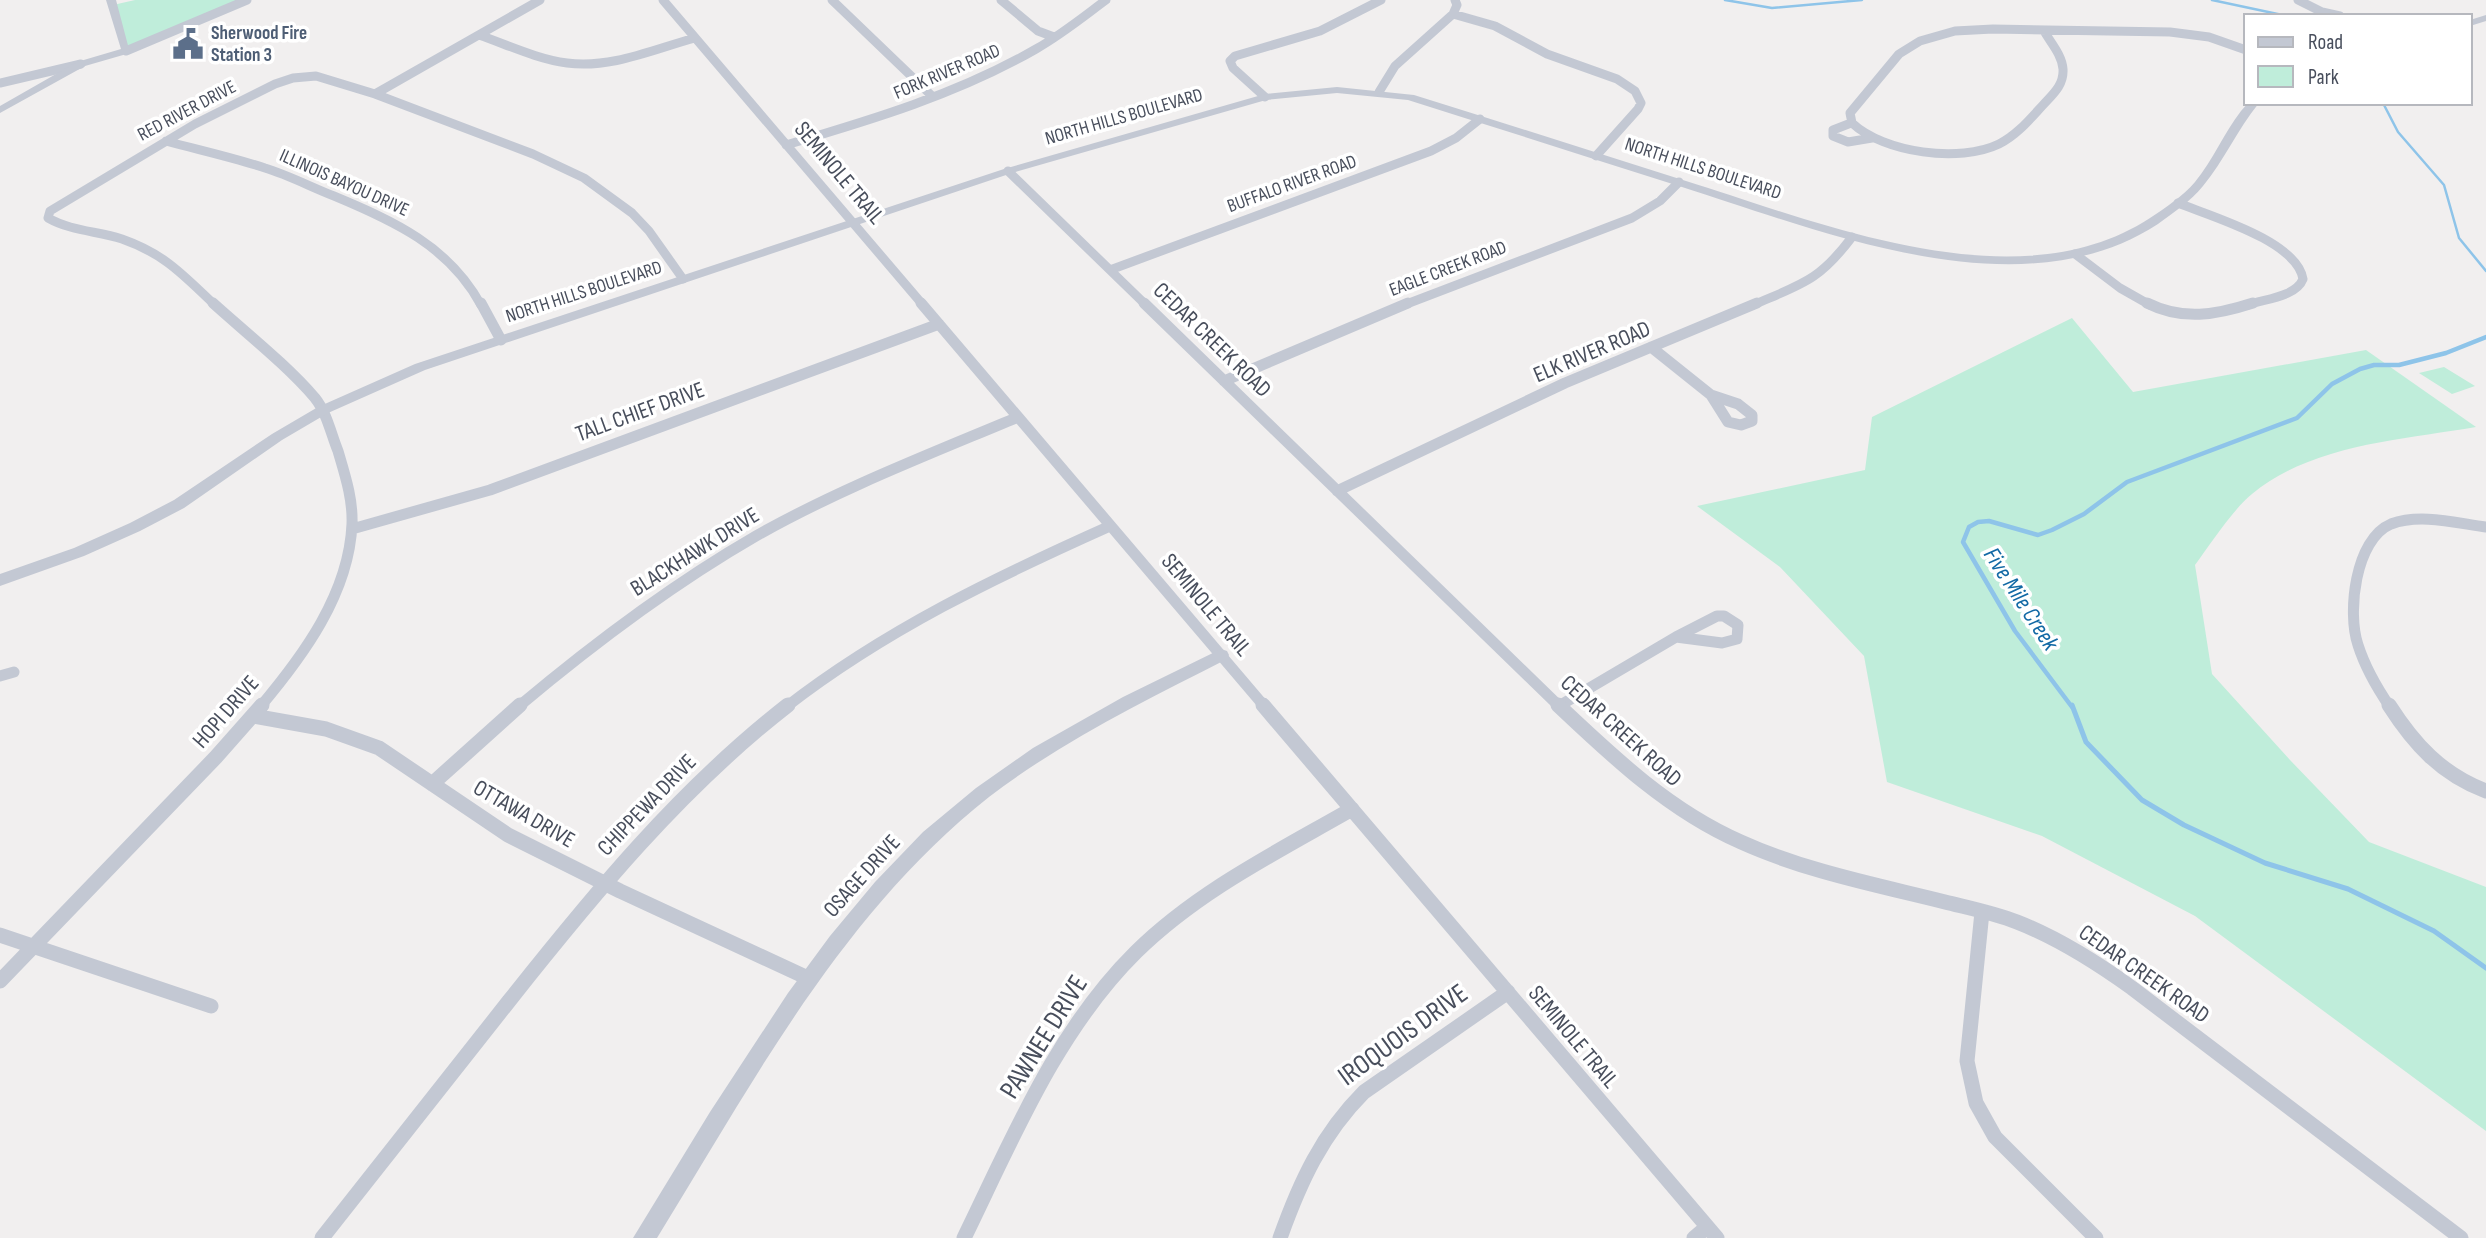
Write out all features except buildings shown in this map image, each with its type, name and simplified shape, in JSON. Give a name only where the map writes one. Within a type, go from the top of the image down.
[{"type":"street","points":[[111,0],[126,51]]},
{"type":"street","points":[[0,83],[126,51],[247,0]]},
{"type":"street","points":[[375,94],[540,0]]},
{"type":"street","name":"SEMINOLE TRAIL","points":[[663,0],[1508,992],[1706,1234]]},
{"type":"street","points":[[832,0],[932,96]]},
{"type":"street","points":[[1001,0],[1038,31],[1054,37]]},
{"type":"street","name":"FORK RIVER ROAD","points":[[786,145],[857,124],[1005,65],[1054,37],[1106,0]]},
{"type":"street","points":[[1265,97],[1233,68],[1230,61],[1235,56],[1320,31],[1381,0]]},
{"type":"street","points":[[1379,92],[1395,66],[1453,14],[1457,5],[1455,0]]},
{"type":"street","points":[[2298,0],[2331,14]]},
{"type":"street","points":[[1453,14],[1495,26],[1548,54],[1617,79],[1635,91],[1641,103],[1638,110],[1596,156]]},
{"type":"street","points":[[2044,31],[2062,60],[2064,76],[2060,86],[2006,140],[1978,151],[1945,154],[1911,149],[1873,138],[1851,122],[1850,113],[1858,102],[1904,50],[1920,41],[1962,32],[2044,31],[2184,33],[2213,38],[2244,49]]},
{"type":"street","points":[[480,35],[566,62],[584,63],[615,59],[695,38]]},
{"type":"street","points":[[0,110],[80,64]]},
{"type":"street","name":"RED RIVER DRIVE","points":[[323,410],[314,397],[165,258],[121,239],[60,225],[48,219],[50,211],[166,141],[275,84],[293,78],[326,77],[533,154],[584,178],[632,213],[649,231],[683,279]]},
{"type":"street","name":"NORTH HILLS BOULEVARD","points":[[0,580],[79,552],[156,517],[323,410],[420,367],[1008,171],[1265,97],[1311,90],[1379,92],[1421,100],[1852,237],[1915,252],[1953,257],[2025,260],[2075,254],[2132,234],[2167,213],[2203,177],[2234,128],[2252,105]]},
{"type":"street","name":"BUFFALO RIVER ROAD","points":[[1110,270],[1431,151],[1456,138],[1480,119]]},
{"type":"street","points":[[1851,122],[1833,130],[1833,136],[1848,142],[1873,138]]},
{"type":"street","name":"ILLINOIS BAYOU DRIVE","points":[[166,141],[266,168],[387,218],[416,234],[458,269],[484,307],[500,340]]},
{"type":"street","name":"CEDAR CREEK ROAD","points":[[1008,171],[1559,706],[1631,774],[1659,796],[1738,841],[1800,864],[2018,922],[2058,940],[2094,961],[2324,1131],[2461,1238]]},
{"type":"street","name":"EAGLE CREEK ROAD","points":[[1224,381],[1448,286],[1632,218],[1660,201],[1679,182]]},
{"type":"street","points":[[2075,254],[2140,301],[2185,315],[2220,313],[2291,291],[2303,282],[2303,273],[2298,264],[2282,251],[2178,203]]},
{"type":"street","name":"ELK RIVER ROAD","points":[[1337,491],[1565,383],[1808,282],[1830,266],[1852,237]]},
{"type":"street","name":"TALL CHIEF DRIVE","points":[[352,529],[490,491],[939,324]]},
{"type":"street","points":[[1651,347],[1710,395]]},
{"type":"street","name":"HOPI DRIVE","points":[[0,981],[253,716],[304,649],[324,614],[344,567],[352,529],[349,487],[323,410]]},
{"type":"street","name":"BLACKHAWK DRIVE","points":[[432,784],[569,663],[627,619],[712,562],[846,489],[1018,417]]},
{"type":"street","points":[[2486,527],[2415,520],[2401,522],[2376,532],[2365,549],[2353,611],[2354,630],[2361,656],[2388,704],[2438,765],[2460,780],[2486,791]]},
{"type":"street","name":"CHIPPEWA DRIVE","points":[[322,1238],[605,883],[640,842],[724,757],[823,678],[864,650],[943,604],[1110,526]]},
{"type":"street","points":[[1559,706],[1676,637]]},
{"type":"street","name":"OSAGE DRIVE","points":[[644,1238],[810,979],[882,886],[919,848],[981,793],[1046,747],[1221,655]]},
{"type":"street","points":[[0,676],[14,672]]},
{"type":"street","name":"OTTAWA DRIVE","points":[[253,716],[344,733],[395,757],[500,831],[810,979]]},
{"type":"street","name":"PAWNEE DRIVE","points":[[964,1238],[1058,1053],[1082,1015],[1111,980],[1170,922],[1210,893],[1352,809]]},
{"type":"street","points":[[1982,912],[1967,1061],[1976,1103],[1995,1136],[2096,1238]]},
{"type":"street","points":[[0,935],[211,1006]]},
{"type":"street","name":"IROQUOIS DRIVE","points":[[1280,1238],[1303,1174],[1322,1138],[1344,1111],[1364,1092],[1508,992]]},
{"type":"green space","points":[[135,0],[242,0],[126,51],[113,5]]},
{"type":"green space","points":[[2072,318],[2133,392],[2366,350],[2476,427],[2359,447],[2302,464],[2276,477],[2245,500],[2195,565],[2212,674],[2369,842],[2486,887],[2486,1131],[2195,916],[2042,836],[1887,782],[1864,656],[1780,567],[1697,506],[1865,470],[1872,417]]},
{"type":"green space","points":[[2444,367],[2475,386],[2452,394],[2419,373]]},
{"type":"waterway","name":"Five Mile Creek","points":[[1725,0],[1772,8],[1862,0]]},
{"type":"waterway","name":"Five Mile Creek","points":[[2212,0],[2278,14]]},
{"type":"waterway","name":"Five Mile Creek","points":[[2384,105],[2398,132],[2444,185],[2459,238],[2486,271]]},
{"type":"waterway","name":"Five Mile Creek","points":[[2072,707],[2015,631],[1963,542],[1969,527],[1978,522],[1989,521],[2038,535],[2052,530],[2084,514],[2127,482],[2297,418],[2332,384],[2360,369],[2374,365],[2399,365],[2446,353],[2486,337]]},
{"type":"waterway","name":"Five Mile Creek","points":[[2072,705],[2086,742],[2142,800],[2184,825],[2265,863],[2348,889],[2434,931],[2486,968]]},
{"type":"place","name":"Sherwood Fire Station 3","points":[[188,44]]}]
